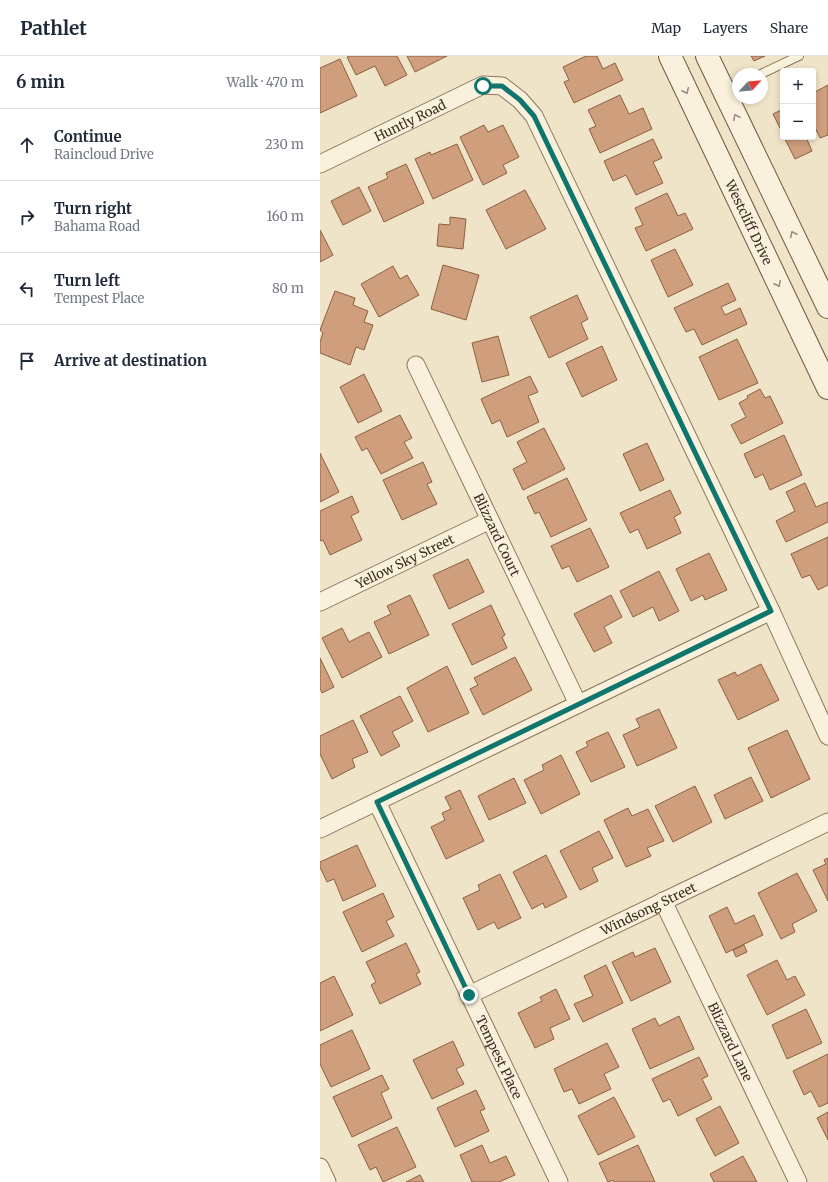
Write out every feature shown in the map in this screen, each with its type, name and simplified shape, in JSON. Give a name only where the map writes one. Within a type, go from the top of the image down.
[{"type":"main road","name":"Westcliff Drive","points":[[670,56],[828,388]]},
{"type":"main road","points":[[707,56],[731,88],[828,307]]},
{"type":"main road","points":[[715,153],[708,118],[712,103],[731,88]]},
{"type":"street","name":"Huntly Road","points":[[320,164],[483,86],[502,86],[520,100],[534,116],[771,611]]},
{"type":"street","name":"Blizzard Court","points":[[416,365],[578,704]]},
{"type":"street","name":"Yellow Sky Street","points":[[320,602],[490,520]]},
{"type":"street","points":[[320,829],[771,611],[828,736]]},
{"type":"street","name":"Tempest Place","points":[[377,802],[559,1182]]},
{"type":"street","name":"Windsong Street","points":[[469,995],[828,822]]},
{"type":"street","name":"Blizzard Lane","points":[[663,901],[798,1182]]},
{"type":"street","points":[[320,1167],[327,1182]]},
{"type":"lane","points":[[768,71],[799,56]]},
{"type":"building","points":[[397,56],[407,75],[385,86],[375,66],[356,75],[347,57]]},
{"type":"building","points":[[407,56],[447,56],[415,72]]},
{"type":"building","points":[[586,56],[597,56],[603,69],[615,63],[623,80],[574,103],[564,82],[569,80],[563,67]]},
{"type":"building","points":[[751,56],[765,56],[754,61]]},
{"type":"building","points":[[340,59],[357,96],[320,113],[320,68]]},
{"type":"building","points":[[828,85],[828,135],[820,138],[816,129],[816,91]]},
{"type":"building","points":[[620,95],[629,114],[643,108],[652,129],[600,153],[589,129],[596,126],[588,110]]},
{"type":"building","points":[[780,110],[780,128],[773,114]]},
{"type":"building","points":[[484,125],[488,132],[503,125],[519,157],[503,165],[507,173],[483,185],[460,137]]},
{"type":"building","points":[[653,139],[662,158],[653,162],[663,183],[636,195],[626,175],[613,181],[604,161]]},
{"type":"building","points":[[786,140],[807,140],[812,151],[795,159]]},
{"type":"building","points":[[457,144],[473,180],[433,199],[415,159],[430,152],[431,155]]},
{"type":"building","points":[[406,164],[424,203],[384,222],[368,187],[388,178],[386,173]]},
{"type":"building","points":[[359,187],[371,211],[343,225],[331,201]]},
{"type":"building","points":[[525,190],[546,229],[506,249],[486,210]]},
{"type":"building","points":[[667,193],[678,216],[685,213],[693,229],[646,251],[635,228],[643,225],[635,208]]},
{"type":"building","points":[[450,217],[466,219],[463,249],[437,246],[439,224],[450,225]]},
{"type":"building","points":[[320,230],[333,255],[320,262]]},
{"type":"building","points":[[675,249],[693,285],[668,297],[651,260]]},
{"type":"building","points":[[443,265],[479,275],[466,320],[431,309]]},
{"type":"building","points":[[393,266],[400,279],[407,275],[419,295],[379,317],[361,284]]},
{"type":"building","points":[[728,283],[736,300],[721,307],[725,315],[740,308],[747,324],[702,345],[694,329],[686,332],[674,308]]},
{"type":"building","points":[[335,291],[355,298],[353,305],[368,311],[364,322],[373,325],[364,350],[356,347],[350,365],[320,353],[320,342],[323,333],[320,330]]},
{"type":"building","points":[[577,295],[588,319],[581,323],[588,339],[549,358],[530,317]]},
{"type":"building","points":[[498,336],[509,375],[482,382],[472,343]]},
{"type":"building","points":[[737,339],[758,383],[719,400],[699,357]]},
{"type":"building","points":[[602,346],[617,380],[582,397],[566,363]]},
{"type":"building","points":[[364,374],[382,411],[358,423],[340,387]]},
{"type":"building","points":[[530,376],[538,392],[528,396],[539,422],[507,437],[500,420],[492,424],[481,399]]},
{"type":"building","points":[[760,389],[765,398],[770,396],[783,423],[741,444],[731,425],[746,417],[739,403],[748,398],[747,396]]},
{"type":"building","points":[[400,415],[412,438],[404,442],[413,458],[381,474],[367,448],[362,451],[355,437]]},
{"type":"building","points":[[544,428],[565,469],[523,490],[513,469],[527,462],[517,442]]},
{"type":"building","points":[[784,435],[802,475],[770,490],[763,474],[755,478],[744,454]]},
{"type":"building","points":[[647,443],[664,480],[640,491],[623,454]]},
{"type":"building","points":[[320,453],[339,492],[320,502]]},
{"type":"building","points":[[423,462],[432,482],[427,484],[437,504],[402,520],[383,480]]},
{"type":"building","points":[[567,478],[587,520],[551,537],[539,512],[535,514],[527,497]]},
{"type":"building","points":[[805,483],[816,507],[828,502],[828,522],[786,542],[776,521],[795,511],[786,492]]},
{"type":"building","points":[[670,490],[681,513],[674,517],[681,533],[647,549],[638,529],[630,533],[620,513]]},
{"type":"building","points":[[352,496],[359,512],[351,516],[362,540],[330,555],[323,540],[320,541],[320,511]]},
{"type":"building","points":[[590,528],[609,567],[577,582],[569,566],[562,569],[551,546]]},
{"type":"building","points":[[828,537],[828,585],[818,590],[810,575],[802,578],[791,554]]},
{"type":"building","points":[[709,553],[727,590],[705,600],[703,595],[691,601],[676,569]]},
{"type":"building","points":[[468,559],[484,592],[449,609],[433,575]]},
{"type":"building","points":[[659,571],[679,611],[659,621],[653,607],[633,617],[620,591]]},
{"type":"building","points":[[410,595],[429,635],[389,654],[374,622],[391,614],[387,606]]},
{"type":"building","points":[[611,595],[622,617],[604,627],[612,643],[594,652],[574,614]]},
{"type":"building","points":[[491,605],[505,635],[502,637],[507,648],[472,665],[452,624]]},
{"type":"building","points":[[342,628],[349,642],[369,632],[382,657],[342,678],[322,638]]},
{"type":"building","points":[[515,657],[532,690],[483,715],[470,689],[478,685],[474,678]]},
{"type":"building","points":[[320,658],[334,687],[322,693],[320,688]]},
{"type":"building","points":[[761,664],[779,700],[738,720],[718,680],[735,672],[737,676]]},
{"type":"building","points":[[447,666],[469,713],[428,732],[407,688]]},
{"type":"building","points":[[400,696],[413,721],[392,732],[400,746],[381,756],[360,716]]},
{"type":"building","points":[[659,709],[677,748],[637,766],[623,735],[640,727],[636,719]]},
{"type":"building","points":[[353,720],[368,752],[352,759],[355,767],[332,779],[320,754],[320,736]]},
{"type":"building","points":[[787,730],[810,779],[771,798],[748,748]]},
{"type":"building","points":[[608,732],[625,767],[591,782],[576,752],[588,746],[586,742]]},
{"type":"building","points":[[561,755],[580,794],[541,814],[524,780],[544,770],[542,765]]},
{"type":"building","points":[[751,777],[763,801],[725,819],[714,795]]},
{"type":"building","points":[[514,778],[526,803],[489,820],[478,796]]},
{"type":"building","points":[[695,786],[712,822],[673,842],[655,806]]},
{"type":"building","points":[[460,790],[484,841],[446,859],[431,827],[445,820],[442,813],[451,809],[445,797]]},
{"type":"building","points":[[628,808],[632,816],[648,809],[664,841],[647,848],[651,856],[626,867],[604,820]]},
{"type":"building","points":[[599,831],[613,858],[592,868],[598,881],[580,890],[560,851]]},
{"type":"building","points":[[357,845],[376,886],[343,901],[334,879],[327,882],[320,867],[320,862]]},
{"type":"building","points":[[546,855],[567,897],[545,908],[543,903],[532,909],[513,872]]},
{"type":"building","points":[[828,858],[828,901],[813,870],[826,864],[824,860]]},
{"type":"building","points":[[797,873],[817,911],[792,924],[795,932],[781,939],[758,893]]},
{"type":"building","points":[[500,874],[521,918],[498,929],[494,922],[478,930],[463,898],[480,890],[478,885]]},
{"type":"building","points":[[383,893],[394,917],[386,921],[394,936],[362,952],[343,912]]},
{"type":"building","points":[[727,907],[735,924],[754,915],[763,935],[726,953],[709,916]]},
{"type":"building","points":[[406,943],[420,972],[416,974],[421,984],[380,1004],[371,985],[376,982],[366,962]]},
{"type":"building","points":[[744,945],[747,952],[736,957],[733,950]]},
{"type":"building","points":[[655,948],[671,982],[631,1001],[612,962],[633,952],[635,957]]},
{"type":"building","points":[[777,960],[787,980],[795,976],[805,995],[767,1015],[747,975]]},
{"type":"building","points":[[606,965],[623,1003],[583,1022],[574,1004],[593,996],[584,976]]},
{"type":"building","points":[[334,976],[353,1015],[320,1031],[320,983]]},
{"type":"building","points":[[556,989],[570,1019],[550,1028],[554,1039],[535,1048],[518,1013],[542,1001],[540,997]]},
{"type":"building","points":[[806,1009],[822,1043],[787,1059],[772,1025]]},
{"type":"building","points":[[679,1016],[694,1049],[650,1069],[632,1029],[655,1018],[659,1026]]},
{"type":"building","points":[[352,1030],[370,1069],[331,1087],[320,1064],[320,1045]]},
{"type":"building","points":[[453,1041],[464,1065],[456,1069],[464,1084],[432,1099],[413,1060]]},
{"type":"building","points":[[607,1043],[619,1067],[604,1074],[611,1089],[579,1104],[572,1089],[564,1092],[554,1069]]},
{"type":"building","points":[[828,1054],[828,1103],[819,1107],[811,1091],[804,1095],[793,1071]]},
{"type":"building","points":[[699,1057],[708,1076],[702,1079],[712,1099],[678,1116],[670,1099],[663,1102],[652,1079]]},
{"type":"building","points":[[382,1075],[389,1089],[381,1093],[392,1118],[352,1137],[333,1097]]},
{"type":"building","points":[[476,1090],[485,1109],[480,1111],[489,1131],[455,1147],[437,1108]]},
{"type":"building","points":[[614,1097],[635,1137],[598,1155],[578,1116]]},
{"type":"building","points":[[720,1106],[739,1143],[715,1156],[696,1119]]},
{"type":"building","points":[[828,1112],[828,1140],[817,1118]]},
{"type":"building","points":[[397,1127],[416,1167],[383,1182],[376,1167],[370,1170],[358,1145]]},
{"type":"building","points":[[482,1145],[490,1163],[506,1156],[515,1175],[499,1182],[472,1182],[460,1155]]},
{"type":"building","points":[[638,1145],[655,1182],[614,1182],[613,1180],[608,1182],[599,1163]]},
{"type":"building","points":[[743,1156],[757,1182],[714,1182],[710,1174]]},
{"type":"building","points":[[420,1175],[424,1182],[406,1182]]},
{"type":"route","points":[[469,995],[377,802],[771,611],[534,116],[520,100],[502,86],[483,86]]}]
